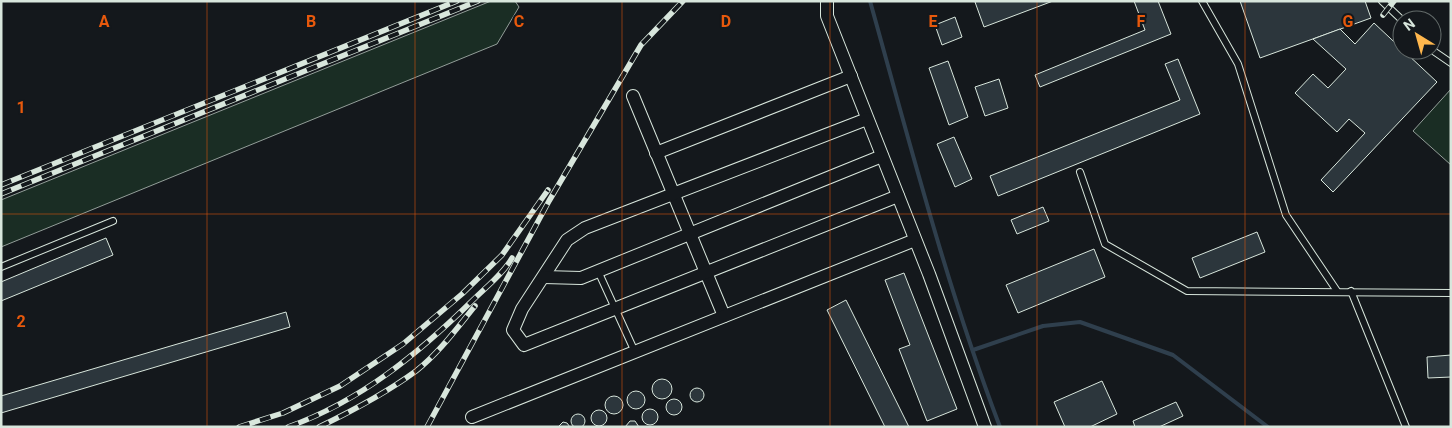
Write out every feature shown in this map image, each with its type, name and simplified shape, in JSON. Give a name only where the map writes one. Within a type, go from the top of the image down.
[{"type":"street","points":[[827,1],[827,16],[915,240],[985,427]]},
{"type":"street","points":[[656,153],[851,76]]},
{"type":"street","points":[[633,96],[724,316]]},
{"type":"street","points":[[867,119],[585,228],[567,240],[522,309],[513,330],[524,345],[898,196]]},
{"type":"street","points":[[544,277],[581,278],[882,156]]},
{"type":"street","points":[[472,417],[915,240]]},
{"type":"lane","points":[[1202,1],[1238,64],[1286,215],[1337,291]]},
{"type":"lane","points":[[1382,1],[1392,10]]},
{"type":"lane","points":[[1080,172],[1105,244],[1187,291],[1451,293]]},
{"type":"lane","points":[[1,267],[113,221]]},
{"type":"lane","points":[[598,271],[636,352]]},
{"type":"lane","points":[[1351,291],[1406,427]]},
{"type":"green space","points":[[491,1],[515,1],[519,7],[497,44],[1,247],[1,200]]},
{"type":"green space","points":[[1451,89],[1451,165],[1413,131]]},
{"type":"building","points":[[1053,1],[984,27],[975,2]]},
{"type":"building","points":[[1134,1],[1158,1],[1171,34],[1040,87],[1035,75],[1145,30]]},
{"type":"building","points":[[1240,1],[1365,1],[1371,18],[1260,58]]},
{"type":"building","points":[[955,17],[962,37],[942,45],[935,25]]},
{"type":"building","points":[[1374,23],[1392,40],[1392,60],[1414,60],[1437,82],[1333,192],[1321,180],[1365,133],[1349,119],[1337,132],[1295,93],[1313,74],[1328,88],[1346,69],[1313,39],[1340,29],[1355,44]]},
{"type":"building","points":[[1178,59],[1200,114],[998,196],[990,176],[1180,100],[1165,64]]},
{"type":"building","points":[[948,61],[968,117],[949,125],[929,68]]},
{"type":"building","points":[[999,79],[1008,108],[985,116],[975,87]]},
{"type":"building","points":[[954,137],[972,179],[955,187],[937,144]]},
{"type":"building","points":[[1043,207],[1049,221],[1017,234],[1011,220]]},
{"type":"building","points":[[1257,232],[1265,252],[1200,278],[1192,258]]},
{"type":"building","points":[[106,238],[113,255],[1,301],[1,282]]},
{"type":"building","points":[[1094,249],[1105,277],[1018,313],[1006,285]]},
{"type":"building","points":[[904,273],[957,409],[927,421],[899,349],[910,345],[885,280]]},
{"type":"building","points":[[846,300],[909,427],[885,427],[827,310]]},
{"type":"building","points":[[286,312],[290,327],[1,413],[1,396]]},
{"type":"building","points":[[1451,355],[1451,377],[1428,378],[1427,357]]},
{"type":"building","points":[[662,379],[669,382],[672,389],[669,396],[662,399],[655,396],[652,389],[655,382]]},
{"type":"building","points":[[1102,381],[1117,414],[1090,427],[1065,427],[1054,402]]},
{"type":"building","points":[[694,388],[700,388],[704,395],[700,402],[694,402],[690,398],[690,392]]},
{"type":"building","points":[[636,391],[642,394],[645,400],[642,406],[636,409],[630,406],[627,400],[630,394]]},
{"type":"building","points":[[614,396],[620,399],[623,405],[620,411],[614,414],[608,411],[605,405],[608,399]]},
{"type":"building","points":[[674,399],[682,407],[674,415],[666,407]]},
{"type":"building","points":[[1176,402],[1183,416],[1159,427],[1135,427],[1133,421]]},
{"type":"building","points":[[650,409],[656,411],[658,417],[656,423],[650,425],[644,423],[642,417],[644,411]]},
{"type":"building","points":[[596,410],[602,410],[607,415],[605,424],[596,426],[591,421],[591,415]]},
{"type":"building","points":[[578,414],[583,416],[585,421],[583,426],[578,428],[573,426],[571,421],[573,416]]},
{"type":"building","points":[[630,421],[635,421],[639,427],[625,427]]},
{"type":"building","points":[[563,422],[567,423],[570,427],[558,427]]},
{"type":"waterway","points":[[870,1],[946,269],[1000,427]]},
{"type":"waterway","points":[[973,350],[1043,326],[1080,322],[1173,355],[1268,427]]},
{"type":"railway","points":[[1,185],[457,1]]},
{"type":"railway","points":[[1,194],[478,1]]},
{"type":"railway","points":[[427,427],[549,201],[641,45],[683,1]]},
{"type":"railway","points":[[1383,15],[1394,1]]},
{"type":"railway","points":[[239,427],[283,413],[340,386],[403,344],[462,294],[502,255],[548,190]]},
{"type":"railway","points":[[288,427],[340,404],[388,374],[453,320],[499,275],[512,258]]},
{"type":"railway","points":[[319,427],[369,401],[416,371],[440,348],[475,306]]}]
